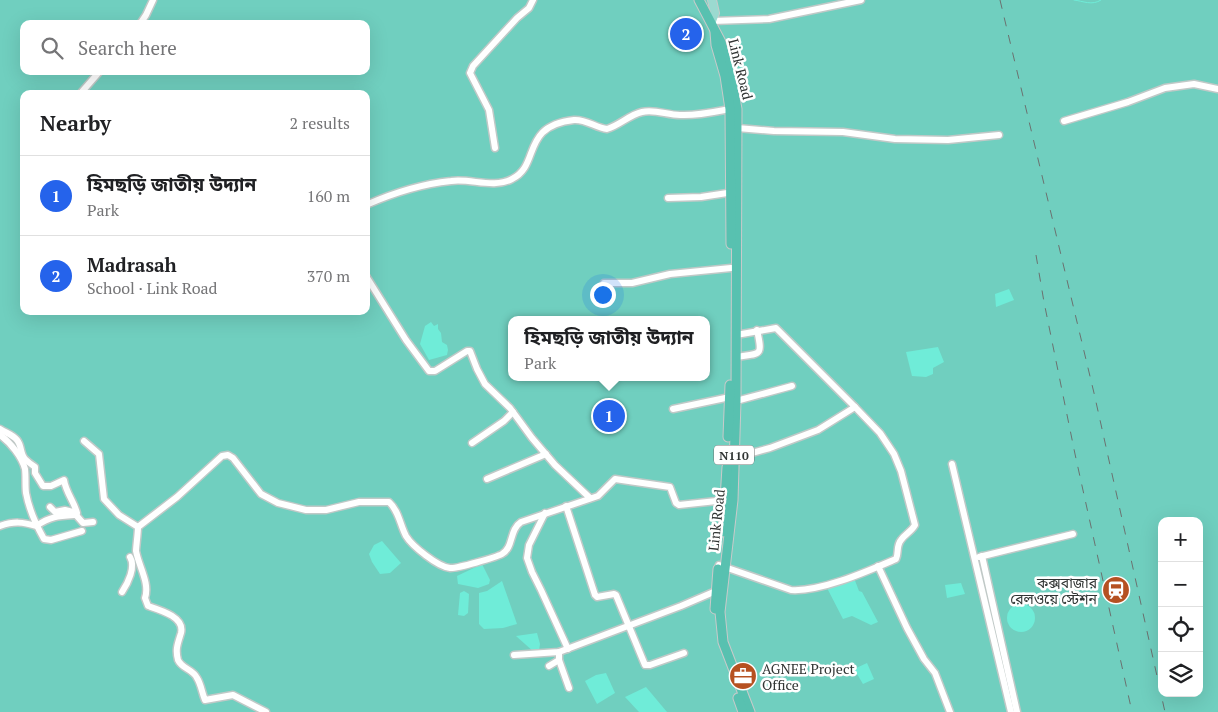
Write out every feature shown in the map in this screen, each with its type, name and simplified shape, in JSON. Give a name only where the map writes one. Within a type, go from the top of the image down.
[{"type":"highway","name":"N110","points":[[699,0],[713,25]]},
{"type":"highway","name":"Link Road","points":[[713,25],[716,45],[725,76],[730,109],[736,335],[720,612],[721,630],[726,652],[750,712]]},
{"type":"highway","name":"Link Road","points":[[713,25],[722,42],[737,109],[731,268],[733,500],[716,591],[714,614],[715,631],[720,650],[743,712]]},
{"type":"main road","points":[[707,0],[713,25]]},
{"type":"main road","points":[[712,0],[715,13],[713,25]]},
{"type":"street","points":[[143,20],[153,0]]},
{"type":"street","points":[[495,148],[489,110],[470,73],[473,66],[506,29],[529,8],[533,0]]},
{"type":"street","points":[[713,25],[769,19],[861,0]]},
{"type":"street","points":[[83,90],[97,75]]},
{"type":"street","points":[[1064,121],[1128,102],[1165,88],[1194,84],[1218,89]]},
{"type":"street","points":[[370,204],[398,193],[453,180],[498,183],[507,181],[522,172],[535,142],[546,129],[574,120],[583,120],[607,129],[641,112],[650,111],[694,115],[730,109]]},
{"type":"street","points":[[737,128],[774,131],[843,132],[879,138],[902,139],[948,140],[999,135]]},
{"type":"street","points":[[668,198],[701,197],[733,192]]},
{"type":"street","points":[[604,283],[632,283],[670,274],[731,268]]},
{"type":"street","points":[[370,282],[406,340],[429,371],[434,371],[469,350],[485,384],[513,412],[546,454],[590,498]]},
{"type":"street","points":[[722,566],[791,590],[802,591],[850,577],[896,559],[901,539],[912,530],[915,522],[901,470],[894,454],[880,433],[778,329],[773,327],[736,335]]},
{"type":"street","points":[[736,357],[760,352],[761,348],[757,330]]},
{"type":"street","points":[[673,409],[733,399],[792,386]]},
{"type":"street","points":[[734,458],[770,448],[818,430],[855,407]]},
{"type":"street","points":[[472,443],[492,430],[513,412]]},
{"type":"street","points":[[0,429],[10,433],[17,439],[22,447],[25,459],[35,467],[35,473],[43,486],[51,486],[64,480],[69,498],[74,501],[77,513],[65,510],[55,512],[50,507]]},
{"type":"street","points":[[0,435],[13,448],[25,468],[26,490],[36,526],[44,540],[51,540],[82,531]]},
{"type":"street","points":[[84,441],[99,454],[104,499],[119,516],[138,528]]},
{"type":"street","points":[[487,479],[546,454]]},
{"type":"street","points":[[266,712],[233,696],[205,700],[197,678],[192,672],[182,667],[178,659],[176,647],[182,630],[178,620],[164,611],[148,606],[145,598],[147,590],[136,549],[138,528],[177,498],[222,456],[228,455],[232,458],[261,494],[278,503],[306,510],[326,510],[359,502],[389,502],[393,506],[406,536],[414,546],[450,568],[498,557],[508,549],[513,529],[516,525],[601,494],[611,482],[619,479],[670,487],[676,503],[679,505],[726,500]]},
{"type":"street","points":[[952,464],[978,557],[1017,712]]},
{"type":"street","points":[[566,506],[595,595],[597,597],[616,595],[645,665],[684,653]]},
{"type":"street","points":[[545,513],[529,545],[527,558],[568,649]]},
{"type":"street","points":[[36,526],[48,518],[57,516],[76,515],[83,524],[93,522]]},
{"type":"street","points":[[0,526],[12,522],[24,522],[36,526]]},
{"type":"street","points":[[978,557],[1073,534]]},
{"type":"street","points":[[122,592],[129,582],[132,560],[130,557]]},
{"type":"street","points":[[978,557],[1010,712]]},
{"type":"street","points":[[878,566],[907,628],[935,673],[950,712]]},
{"type":"street","points":[[514,655],[559,652],[716,591]]},
{"type":"street","points":[[559,652],[559,660],[569,688]]},
{"type":"street","points":[[549,666],[559,660]]},
{"type":"shaded area","points":[[0,0],[1218,0],[1218,712],[0,712]]},
{"type":"shaded area","points":[[1009,289],[1014,300],[996,307],[995,294]]},
{"type":"shaded area","points":[[431,322],[434,326],[438,324],[442,342],[447,345],[448,350],[447,355],[429,360],[420,344],[425,326]]},
{"type":"shaded area","points":[[938,347],[944,362],[933,368],[933,374],[926,377],[912,376],[906,352]]},
{"type":"shaded area","points":[[382,541],[401,563],[390,573],[380,574],[369,554],[374,545]]},
{"type":"shaded area","points":[[482,564],[490,580],[489,584],[478,588],[458,584],[457,576]]},
{"type":"shaded area","points":[[854,578],[859,591],[862,592],[878,622],[871,625],[852,616],[843,619],[826,586]]},
{"type":"shaded area","points":[[502,581],[517,624],[503,628],[484,629],[479,624],[479,593],[487,591]]},
{"type":"shaded area","points":[[961,583],[965,594],[947,598],[945,585]]},
{"type":"shaded area","points":[[464,591],[469,594],[468,613],[464,616],[458,615],[460,593]]},
{"type":"shaded area","points":[[1021,604],[1031,608],[1035,618],[1031,628],[1021,632],[1011,628],[1007,618],[1011,608]]},
{"type":"shaded area","points":[[537,633],[540,644],[539,651],[534,652],[516,636]]},
{"type":"shaded area","points":[[867,663],[874,679],[863,684],[854,669]]},
{"type":"shaded area","points":[[606,673],[615,693],[597,704],[585,681],[596,675]]},
{"type":"shaded area","points":[[646,687],[667,712],[639,712],[625,697]]},
{"type":"waterway","points":[[1074,0],[1091,3],[1101,0]]},
{"type":"railway","points":[[1000,0],[1094,393],[1165,712]]},
{"type":"railway","points":[[1036,255],[1075,454],[1132,712]]},
{"type":"place","name":"Madrasah","points":[[686,34]]},
{"type":"place","name":"হিমছড়ি জাতীয় উদ্যান","points":[[609,416]]},
{"type":"place","name":"কক্সবাজার রেলওয়ে স্টেশন","points":[[1116,590]]},
{"type":"place","name":"AGNEE Project Office","points":[[743,676]]}]
